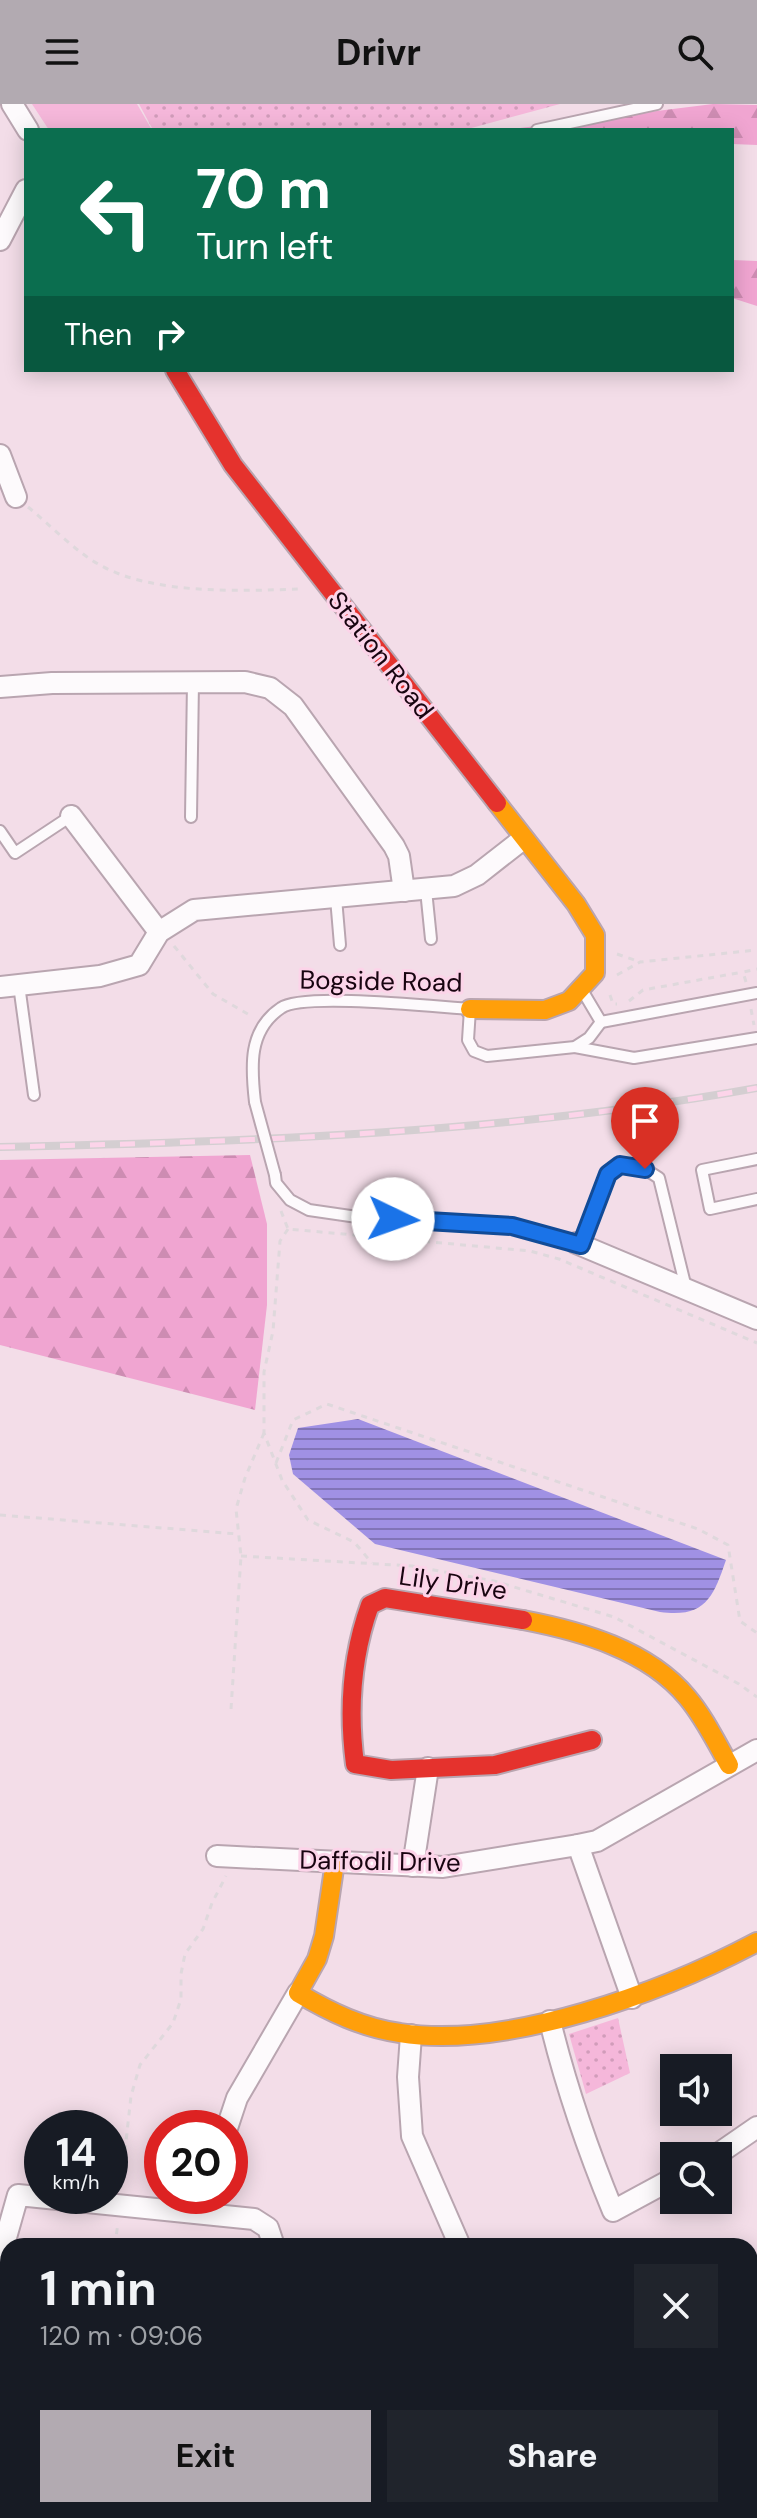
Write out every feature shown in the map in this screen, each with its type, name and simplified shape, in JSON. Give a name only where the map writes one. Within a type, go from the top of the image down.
[{"type":"main road","name":"Station Road","points":[[176,372],[233,465],[576,904],[595,935],[595,973],[582,990]]},
{"type":"main road","name":"Bogside Road","points":[[470,1009],[545,1010],[569,1001],[582,990]]},
{"type":"main road","name":"Lily Drive","points":[[592,1740],[495,1765],[391,1770],[355,1764],[351,1745],[356,1665],[363,1621],[370,1605],[385,1598],[555,1625],[636,1655],[661,1671],[685,1694],[729,1765]]},
{"type":"main road","points":[[335,1862],[324,1936],[317,1959],[298,1993],[360,2024],[411,2035],[459,2037],[550,2021],[632,1998],[713,1967],[757,1942]]},
{"type":"street","points":[[12,104],[27,128]]},
{"type":"street","points":[[0,240],[24,194]]},
{"type":"street","points":[[0,455],[16,497]]},
{"type":"street","points":[[0,687],[52,683],[193,682],[258,684],[270,688],[293,706],[394,846],[399,856],[404,891]]},
{"type":"street","points":[[71,816],[159,932]]},
{"type":"street","points":[[10,986],[100,976],[139,965],[159,932],[194,910],[454,886],[477,875],[523,839]]},
{"type":"street","points":[[579,1244],[757,1319]]},
{"type":"street","name":"Daffodil Drive","points":[[227,1856],[443,1867],[578,1845],[597,1841],[757,1750]]},
{"type":"street","points":[[413,1866],[428,1768]]},
{"type":"street","points":[[578,1845],[632,1998]]},
{"type":"street","points":[[233,2110],[298,1993]]},
{"type":"street","points":[[550,2021],[563,2076],[586,2146],[613,2211],[660,2186]]},
{"type":"street","points":[[411,2035],[408,2086],[412,2136],[457,2238]]},
{"type":"street","points":[[732,2144],[757,2127]]},
{"type":"street","points":[[5,2238],[18,2195],[24,2196]]},
{"type":"street","points":[[240,2214],[262,2223],[272,2238]]},
{"type":"lane","points":[[546,128],[657,104]]},
{"type":"lane","points":[[191,817],[193,682]]},
{"type":"lane","points":[[0,831],[15,853],[71,816]]},
{"type":"lane","points":[[426,890],[431,939]]},
{"type":"lane","points":[[336,898],[340,945]]},
{"type":"lane","points":[[10,986],[34,1095]]},
{"type":"lane","points":[[582,990],[601,1022]]},
{"type":"lane","points":[[575,1047],[589,1038],[601,1022],[757,993]]},
{"type":"lane","name":"Bogside Road","points":[[265,1023],[283,1005],[313,1002],[470,1009]]},
{"type":"lane","points":[[470,1009],[468,1040],[474,1051],[487,1056],[575,1047],[634,1058],[757,1038]]},
{"type":"lane","points":[[265,1023],[253,1046],[255,1102],[276,1179],[290,1200],[309,1210],[364,1218],[512,1226],[579,1244],[608,1174],[620,1165],[645,1169],[659,1178],[686,1289]]},
{"type":"lane","points":[[757,1159],[702,1170],[710,1209],[757,1199]]},
{"type":"path","points":[[16,497],[100,565],[141,581],[232,592],[328,588]]},
{"type":"path","points":[[159,932],[183,955],[213,994],[265,1023]]},
{"type":"path","points":[[612,978],[640,962],[757,950]]},
{"type":"path","points":[[615,953],[640,962]]},
{"type":"path","points":[[610,995],[613,1004],[618,1004],[628,1002],[643,990],[743,972]]},
{"type":"path","points":[[276,1179],[288,1229]]},
{"type":"path","points":[[288,1229],[280,1241],[273,1331],[264,1372],[264,1433],[282,1480],[308,1520],[354,1542],[373,1564]]},
{"type":"path","points":[[288,1229],[530,1251],[559,1259],[757,1343]]},
{"type":"path","points":[[276,1463],[293,1420],[327,1404],[698,1529],[728,1545],[740,1621],[757,1633]]},
{"type":"path","points":[[231,1709],[241,1556],[236,1509],[264,1433]]},
{"type":"path","points":[[0,1515],[238,1534]]},
{"type":"path","points":[[128,2126],[131,2096],[140,2065],[173,2023],[181,1999],[185,1954],[203,1929],[227,1856]]},
{"type":"shaded area","points":[[32,104],[137,104],[151,128],[48,128]]},
{"type":"shaded area","points":[[139,104],[560,104],[471,128],[152,128]]},
{"type":"shaded area","points":[[358,1419],[726,1560],[717,1585],[697,1608],[687,1612],[660,1612],[375,1544],[293,1474],[289,1455],[298,1428]]},
{"type":"shaded area","points":[[618,2018],[630,2073],[586,2094],[569,2034]]},
{"type":"green space","points":[[713,104],[757,105],[757,145],[734,144],[734,128],[520,128]]},
{"type":"green space","points":[[734,260],[757,261],[757,306],[734,299]]},
{"type":"green space","points":[[250,1155],[267,1224],[267,1305],[255,1410],[0,1345],[0,1160]]},
{"type":"railway","points":[[0,1147],[285,1138],[474,1125],[569,1116],[757,1088]]},
{"type":"traffic: slow","points":[[470,1009],[545,1010],[569,1001],[595,973],[595,935],[576,904],[497,803]]},
{"type":"traffic: slow","points":[[523,1620],[590,1637],[653,1667],[687,1697],[729,1765]]},
{"type":"traffic: slow","points":[[335,1862],[324,1936],[317,1959],[298,1993],[347,2018],[386,2031],[442,2036],[488,2033],[535,2025],[583,2013],[677,1980],[757,1942]]},
{"type":"traffic: jam","points":[[176,372],[233,465],[497,803]]},
{"type":"traffic: jam","points":[[523,1620],[385,1598],[370,1605],[359,1643],[353,1683],[355,1764],[391,1770],[495,1765],[592,1740]]},
{"type":"route","points":[[393,1219],[512,1226],[581,1245],[608,1174],[620,1165],[645,1169]]}]
